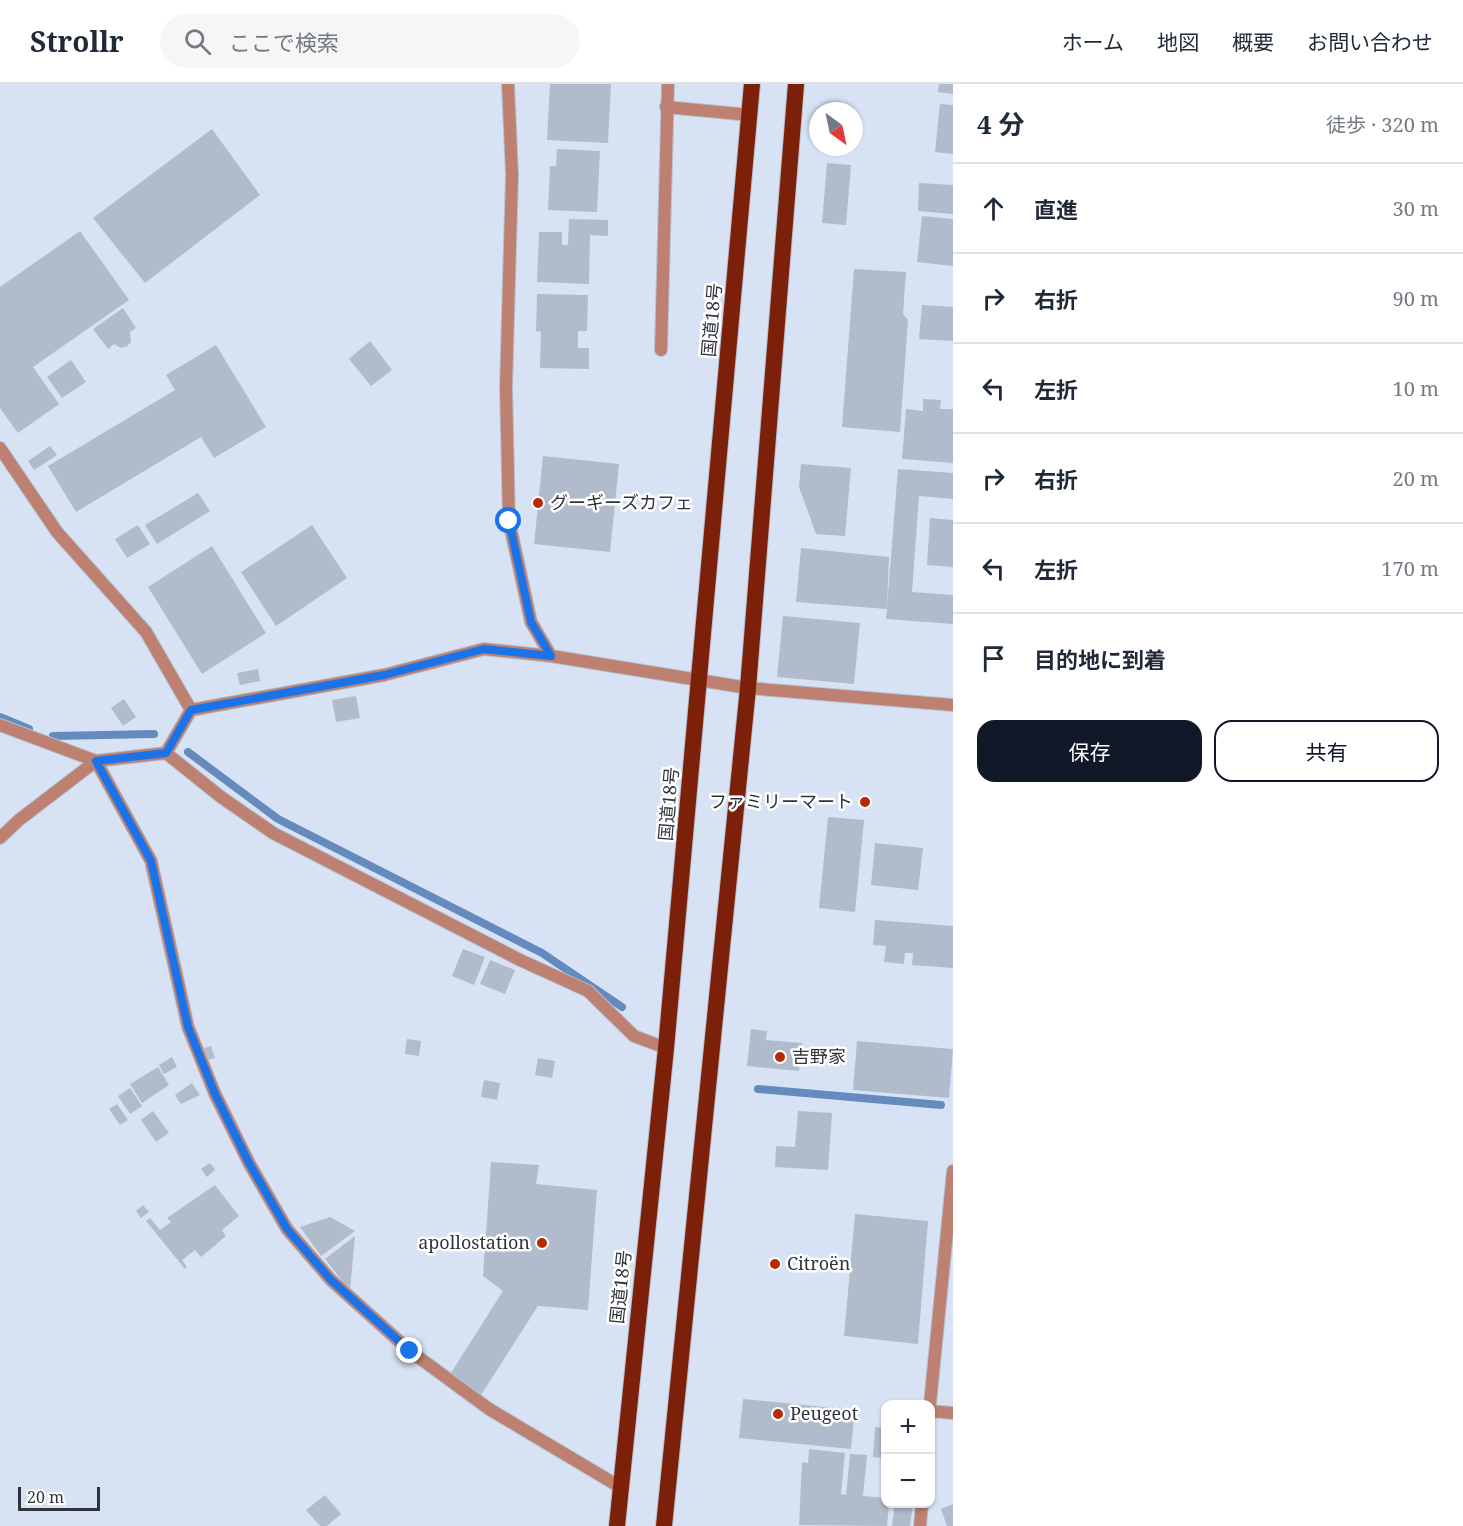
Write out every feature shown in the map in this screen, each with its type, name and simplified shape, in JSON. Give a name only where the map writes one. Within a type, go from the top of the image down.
[{"type":"highway","name":"国道18号","points":[[617,1526],[666,1048],[752,84]]},
{"type":"highway","points":[[664,1526],[748,688],[796,84]]},
{"type":"street","points":[[508,84],[512,175],[506,386],[509,521],[531,622],[551,656]]},
{"type":"street","points":[[661,350],[668,84]]},
{"type":"street","points":[[666,107],[750,115]]},
{"type":"street","points":[[0,448],[57,532],[146,632],[191,710]]},
{"type":"street","points":[[166,753],[191,710],[384,675],[484,649],[551,656],[748,688],[953,705]]},
{"type":"street","points":[[0,726],[96,761],[166,753],[221,797],[273,832],[520,960],[588,991],[634,1036],[666,1048]]},
{"type":"street","points":[[0,838],[19,820],[96,761]]},
{"type":"street","points":[[96,761],[151,861],[188,1027],[203,1065],[249,1163],[287,1229],[331,1280],[410,1351],[489,1409],[620,1487]]},
{"type":"street","points":[[930,1400],[953,1171]]},
{"type":"street","points":[[935,1411],[953,1413]]},
{"type":"street","points":[[920,1526],[922,1508]]},
{"type":"building","points":[[550,84],[611,84],[608,143],[547,140]]},
{"type":"building","points":[[939,84],[953,84],[953,94],[938,92]]},
{"type":"building","points":[[940,104],[953,105],[953,154],[935,152]]},
{"type":"building","points":[[212,129],[260,195],[145,283],[93,218]]},
{"type":"building","points":[[557,149],[600,151],[597,212],[548,210],[550,166],[556,166]]},
{"type":"building","points":[[827,163],[851,165],[846,225],[822,223]]},
{"type":"building","points":[[919,183],[953,185],[953,214],[918,211]]},
{"type":"building","points":[[922,216],[953,219],[953,266],[917,262]]},
{"type":"building","points":[[569,219],[608,220],[608,236],[590,235],[589,284],[537,282],[539,232],[562,232],[562,245],[568,245]]},
{"type":"building","points":[[80,231],[129,300],[33,367],[59,404],[18,433],[0,408],[0,287]]},
{"type":"building","points":[[854,269],[906,272],[903,314],[908,320],[900,432],[842,427]]},
{"type":"building","points":[[537,294],[588,295],[587,331],[578,331],[578,348],[589,348],[589,369],[540,368],[541,332],[536,331]]},
{"type":"building","points":[[922,305],[953,307],[953,341],[919,339]]},
{"type":"building","points":[[123,308],[136,328],[130,332],[131,342],[121,348],[114,344],[108,349],[93,329]]},
{"type":"building","points":[[370,341],[392,370],[371,386],[349,359]]},
{"type":"building","points":[[216,345],[266,427],[214,458],[201,437],[76,512],[48,466],[175,390],[166,375]]},
{"type":"building","points":[[71,360],[86,382],[62,398],[47,377]]},
{"type":"building","points":[[923,399],[941,400],[940,409],[953,409],[953,463],[902,459],[906,409],[923,411]]},
{"type":"building","points":[[50,446],[57,455],[34,470],[28,461]]},
{"type":"building","points":[[543,456],[619,464],[610,552],[534,544]]},
{"type":"building","points":[[801,464],[851,468],[845,536],[816,534],[799,487]]},
{"type":"building","points":[[898,469],[953,473],[953,499],[919,496],[912,592],[953,595],[953,624],[886,619],[887,609],[796,602],[801,548],[889,557],[887,607]]},
{"type":"building","points":[[198,493],[210,511],[157,544],[145,525]]},
{"type":"building","points":[[930,518],[953,520],[953,567],[927,565]]},
{"type":"building","points":[[138,525],[150,544],[127,558],[115,539]]},
{"type":"building","points":[[312,525],[347,578],[276,626],[241,572]]},
{"type":"building","points":[[212,546],[266,633],[202,674],[148,587]]},
{"type":"building","points":[[783,616],[860,623],[854,684],[777,677]]},
{"type":"building","points":[[258,669],[260,681],[240,685],[237,673]]},
{"type":"building","points":[[356,696],[360,718],[336,722],[332,700]]},
{"type":"building","points":[[124,699],[136,717],[123,726],[111,708]]},
{"type":"building","points":[[828,817],[864,820],[855,912],[819,908]]},
{"type":"building","points":[[875,843],[923,848],[918,890],[871,885]]},
{"type":"building","points":[[875,920],[953,926],[953,968],[912,965],[913,953],[905,953],[904,964],[884,962],[886,946],[873,945]]},
{"type":"building","points":[[463,949],[485,957],[474,985],[452,976]]},
{"type":"building","points":[[490,960],[515,970],[505,994],[480,984]]},
{"type":"building","points":[[751,1029],[767,1031],[766,1040],[802,1043],[799,1071],[747,1066]]},
{"type":"building","points":[[407,1039],[421,1041],[419,1056],[405,1054]]},
{"type":"building","points":[[857,1041],[953,1049],[949,1098],[853,1090]]},
{"type":"building","points":[[211,1046],[215,1058],[208,1060],[204,1048]]},
{"type":"building","points":[[172,1057],[177,1067],[164,1074],[159,1065]]},
{"type":"building","points":[[538,1058],[555,1061],[552,1078],[535,1075]]},
{"type":"building","points":[[158,1067],[169,1085],[142,1103],[130,1084]]},
{"type":"building","points":[[484,1080],[500,1083],[497,1100],[481,1097]]},
{"type":"building","points":[[192,1083],[200,1095],[181,1104],[175,1095]]},
{"type":"building","points":[[130,1088],[142,1106],[130,1114],[118,1096]]},
{"type":"building","points":[[117,1104],[128,1120],[120,1125],[109,1109]]},
{"type":"building","points":[[153,1111],[169,1133],[156,1142],[141,1120]]},
{"type":"building","points":[[798,1111],[832,1113],[828,1170],[775,1167],[776,1146],[795,1147]]},
{"type":"building","points":[[491,1162],[539,1165],[536,1184],[597,1190],[588,1310],[538,1306],[481,1395],[451,1373],[503,1291],[483,1276]]},
{"type":"building","points":[[210,1163],[215,1170],[207,1177],[201,1169]]},
{"type":"building","points":[[215,1185],[239,1216],[222,1230],[226,1236],[201,1257],[195,1250],[182,1260],[187,1267],[185,1269],[146,1221],[150,1218],[160,1230],[171,1222],[167,1218]]},
{"type":"building","points":[[143,1205],[149,1212],[141,1218],[136,1211]]},
{"type":"building","points":[[855,1214],[928,1221],[918,1344],[844,1336]]},
{"type":"building","points":[[330,1217],[355,1231],[321,1256],[300,1227]]},
{"type":"building","points":[[355,1236],[350,1291],[325,1259]]},
{"type":"building","points":[[743,1399],[855,1410],[851,1449],[739,1438]]},
{"type":"building","points":[[875,1427],[881,1428],[881,1458],[873,1457]]},
{"type":"building","points":[[809,1449],[845,1453],[841,1494],[846,1495],[850,1454],[867,1455],[863,1496],[881,1498],[881,1508],[889,1508],[887,1526],[799,1525],[802,1462],[808,1463]]},
{"type":"building","points":[[325,1495],[341,1514],[327,1526],[320,1526],[306,1510]]},
{"type":"building","points":[[953,1504],[953,1526],[947,1526],[941,1509]]},
{"type":"building","points":[[894,1508],[912,1508],[910,1526],[892,1526]]},
{"type":"waterway","points":[[0,717],[29,729]]},
{"type":"waterway","points":[[53,736],[154,734]]},
{"type":"waterway","points":[[188,752],[278,819],[542,953],[622,1007]]},
{"type":"waterway","points":[[758,1089],[941,1105]]},
{"type":"place","name":"グーギーズカフェ","points":[[538,503]]},
{"type":"place","name":"ファミリーマート","points":[[865,802]]},
{"type":"place","name":"吉野家","points":[[780,1057]]},
{"type":"place","name":"apollostation","points":[[542,1243]]},
{"type":"place","name":"Citroën","points":[[775,1264]]},
{"type":"place","name":"Peugeot","points":[[778,1414]]},
{"type":"route","points":[[410,1351],[331,1280],[287,1229],[249,1163],[215,1094],[188,1027],[151,861],[96,761],[166,753],[191,710],[384,675],[484,649],[551,656],[531,622],[509,521]]}]
